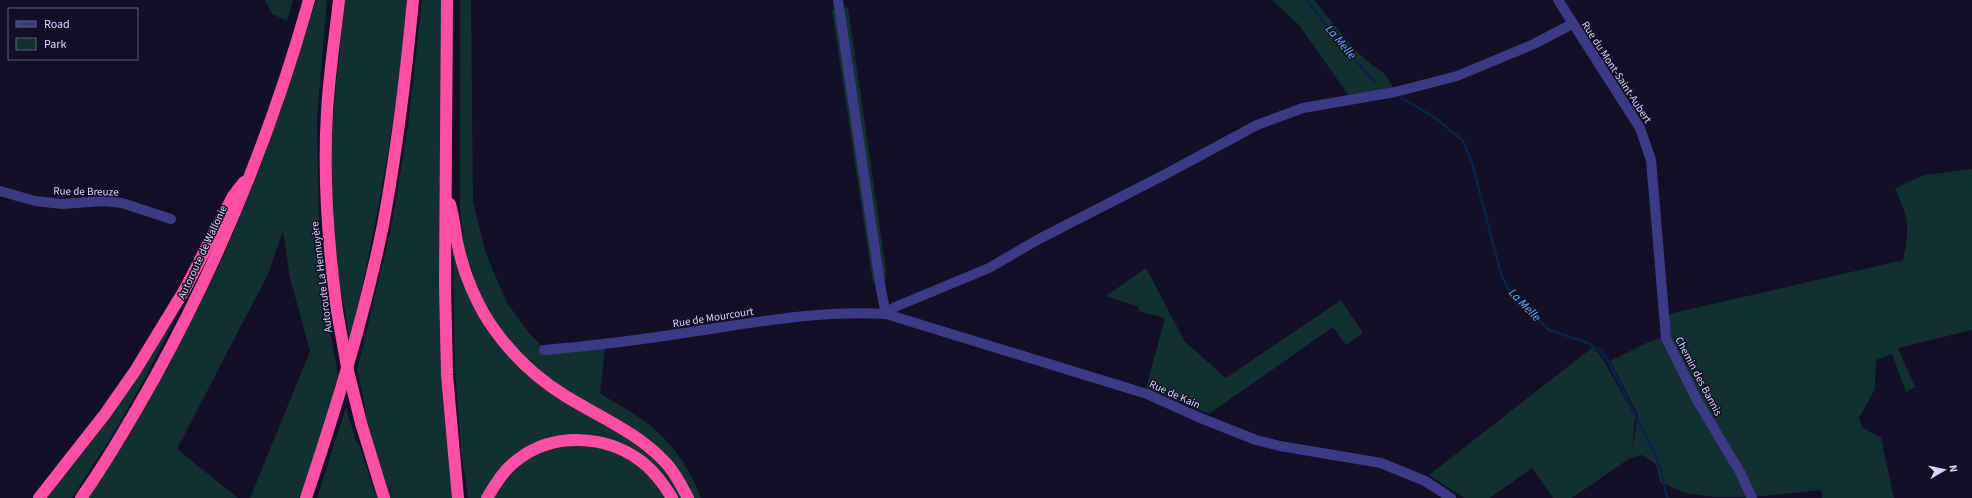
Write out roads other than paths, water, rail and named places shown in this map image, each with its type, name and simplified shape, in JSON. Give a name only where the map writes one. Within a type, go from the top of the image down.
[{"type":"highway","name":"Autoroute de Wallonie","points":[[81,498],[135,412],[171,348],[230,225],[253,170],[291,60],[309,0]]},
{"type":"highway","name":"Autoroute La Hennuyère","points":[[339,0],[327,112],[326,165],[330,256],[337,311],[347,367],[361,423],[384,498]]},
{"type":"highway","points":[[306,498],[330,425],[355,340],[383,225],[405,85],[413,0]]},
{"type":"highway","points":[[447,0],[447,375],[458,498]]},
{"type":"highway","points":[[39,498],[105,414],[135,371],[185,289],[232,196],[253,170]]},
{"type":"highway","points":[[446,188],[453,216],[458,247],[474,294],[495,331],[508,348],[534,373],[566,396],[634,436],[651,450],[665,462],[677,477],[688,498]]},
{"type":"highway","points":[[487,498],[505,471],[520,457],[558,442],[580,440],[602,442],[621,448],[639,459],[660,478],[672,498]]},
{"type":"street","points":[[838,0],[881,290],[886,314],[895,307],[989,268],[1045,235],[1164,175],[1257,125],[1303,108],[1395,92],[1457,76],[1534,44],[1572,24]]},
{"type":"street","name":"Rue du Mont-Saint-Aubert","points":[[1558,0],[1640,128],[1651,160]]},
{"type":"street","name":"Chemin des Bannis","points":[[1651,160],[1666,338],[1697,400],[1740,474],[1752,498]]},
{"type":"street","name":"Rue de Breuze","points":[[0,191],[35,201],[62,204],[103,201],[122,203],[171,219]]},
{"type":"street","name":"Rue de Mourcourt","points":[[544,350],[641,340],[784,318],[850,313],[886,314]]},
{"type":"street","name":"Rue de Kain","points":[[886,314],[1147,394],[1198,417],[1256,440],[1280,446],[1381,463],[1425,481],[1451,498]]},
{"type":"waterway","name":"La Melle","points":[[1306,0],[1352,57],[1376,83]]},
{"type":"waterway","name":"La Melle","points":[[1402,98],[1437,119],[1463,141],[1472,163],[1501,274],[1510,292],[1549,330],[1588,343],[1598,349],[1606,357],[1654,452],[1661,470],[1667,498]]}]
